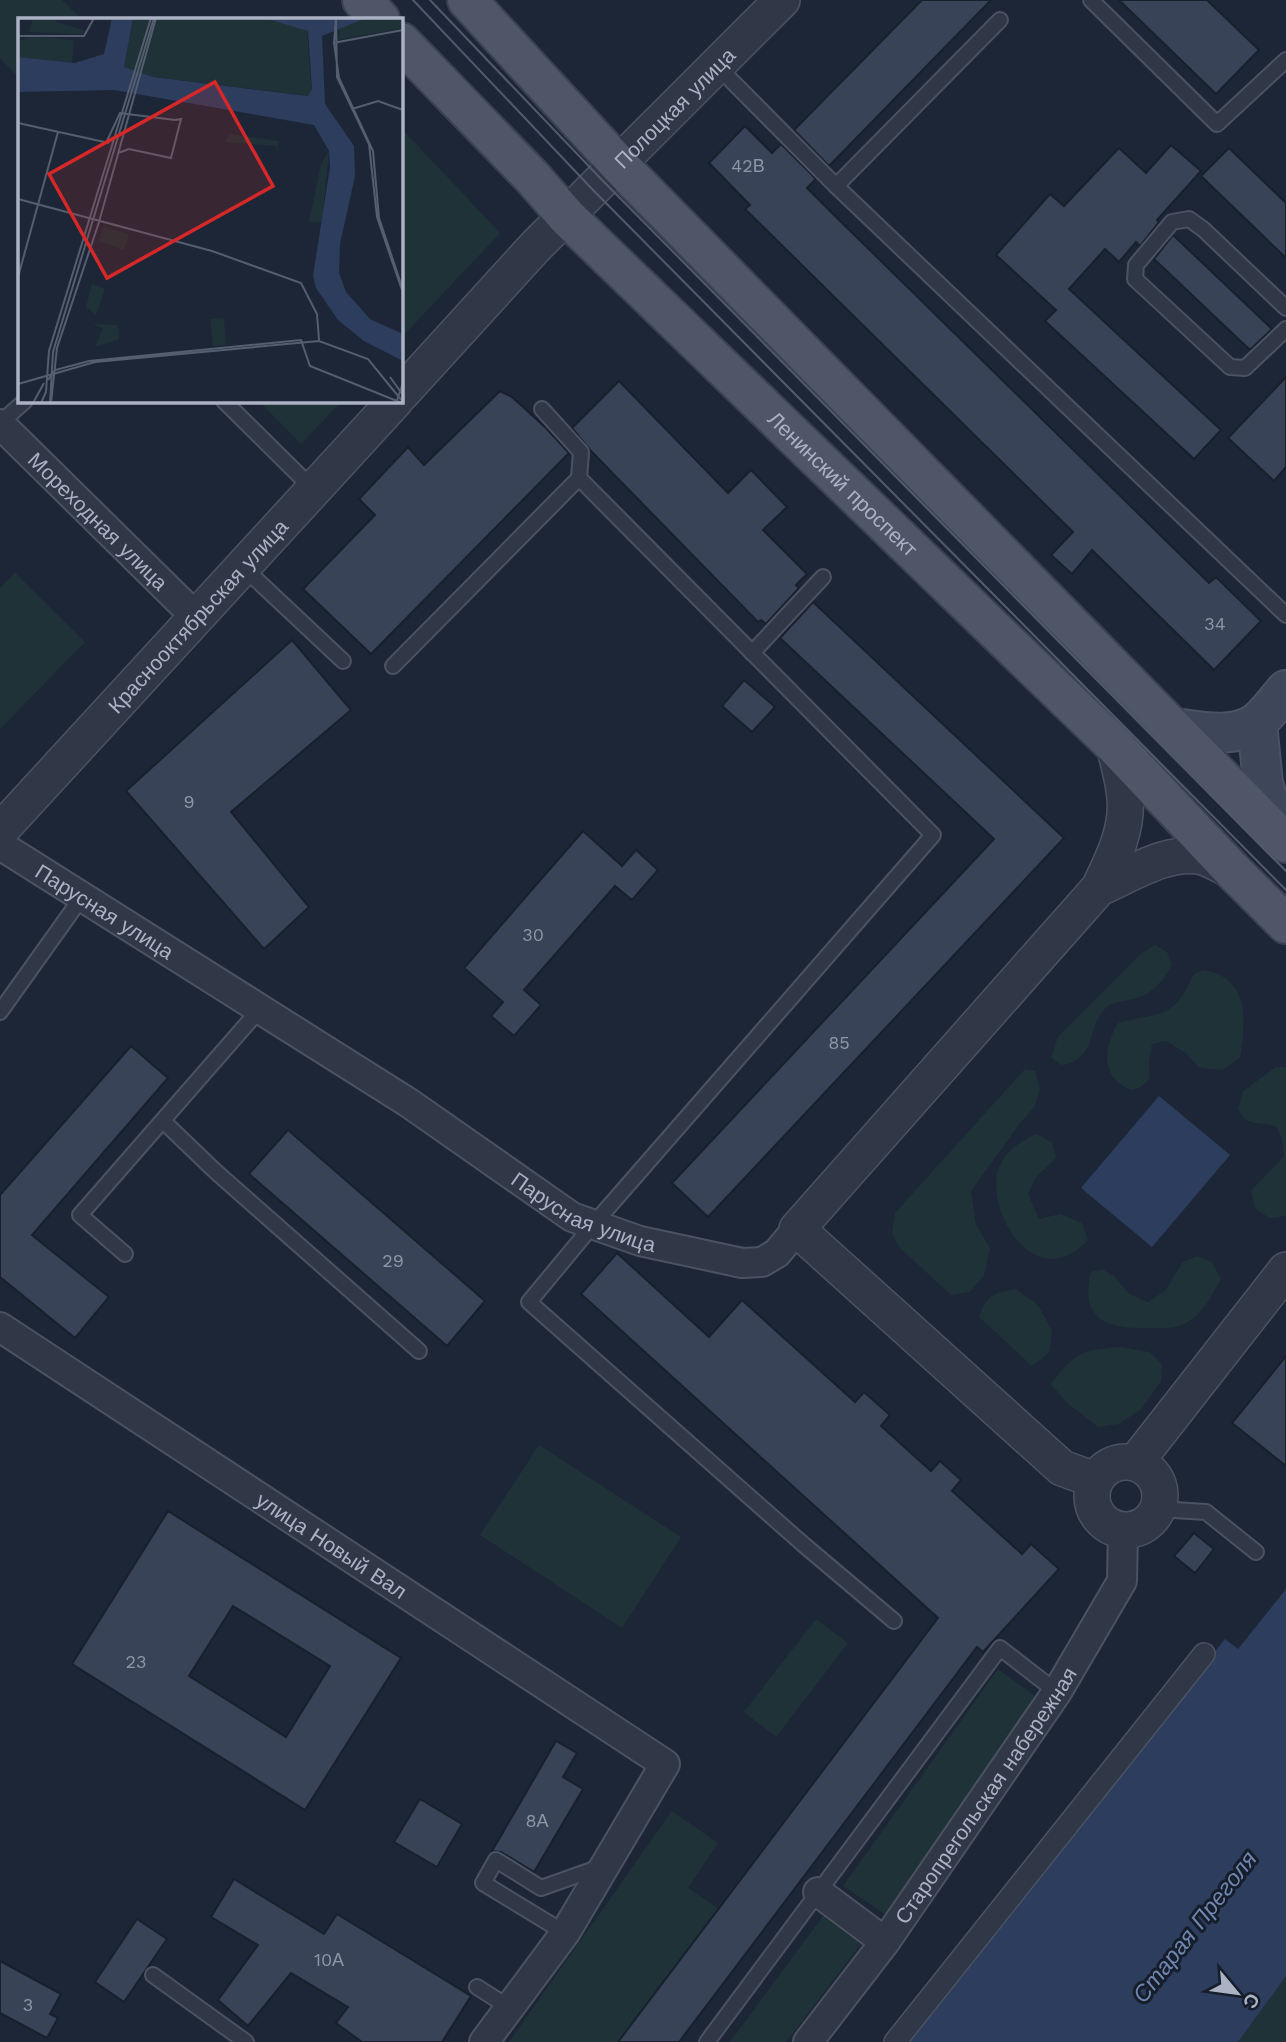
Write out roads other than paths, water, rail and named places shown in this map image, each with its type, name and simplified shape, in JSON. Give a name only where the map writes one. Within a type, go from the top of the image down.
[{"type":"main road","name":"Ленинский проспект","points":[[362,0],[378,18]]},
{"type":"main road","points":[[467,0],[619,165],[1282,839]]},
{"type":"main road","name":"Ленинский проспект","points":[[402,44],[533,178],[567,217],[1114,745],[1286,924]]},
{"type":"main road","points":[[1174,728],[1214,732],[1240,730],[1277,704]]},
{"type":"main road","points":[[1277,704],[1263,783],[1282,839]]},
{"type":"street","name":"Полоцкая улица","points":[[567,217],[782,0]]},
{"type":"street","points":[[402,393],[535,247],[567,217]]},
{"type":"street","name":"Краснооктябрьская улица","points":[[0,831],[394,402]]},
{"type":"street","name":"Мореходная улица","points":[[0,424],[197,618]]},
{"type":"street","points":[[1099,888],[1114,856],[1122,830],[1126,800],[1114,745]]},
{"type":"street","name":"Парусная улица","points":[[0,845],[409,1103],[572,1217],[640,1241],[742,1263],[762,1262],[777,1254],[797,1228],[1099,888]]},
{"type":"street","points":[[1099,888],[1179,856],[1203,857],[1233,871]]},
{"type":"street","points":[[797,1228],[1062,1468],[1095,1480]]},
{"type":"street","points":[[1135,1463],[1286,1270]]},
{"type":"street","name":"улица Новый Вал","points":[[0,1327],[664,1764],[608,1864]]},
{"type":"street","points":[[1135,1463],[1146,1468],[1159,1486],[1158,1509],[1144,1525],[1134,1530],[1123,1530],[1103,1522],[1092,1503],[1092,1491],[1095,1480],[1112,1465],[1135,1463]]},
{"type":"street","name":"Старопрегольская набережная","points":[[808,2042],[885,1942],[1057,1692],[1122,1581],[1123,1530]]},
{"type":"street","points":[[895,2042],[1203,1654]]},
{"type":"street","points":[[484,2042],[565,1933],[608,1864]]},
{"type":"street","points":[[818,1892],[885,1942]]},
{"type":"lane","points":[[1091,0],[1217,124],[1286,60]]},
{"type":"lane","points":[[836,186],[1000,20]]},
{"type":"lane","points":[[716,65],[836,186],[1286,615]]},
{"type":"lane","points":[[1286,308],[1189,219],[1172,222],[1136,265],[1135,279],[1230,367],[1245,368],[1286,330]]},
{"type":"lane","points":[[0,424],[24,402]]},
{"type":"lane","points":[[225,402],[314,489]]},
{"type":"lane","points":[[394,666],[579,478],[581,452],[542,409]]},
{"type":"lane","points":[[579,478],[933,835],[529,1302],[894,1621]]},
{"type":"lane","points":[[244,568],[343,661]]},
{"type":"lane","points":[[752,653],[823,577]]},
{"type":"lane","points":[[0,1012],[82,897]]},
{"type":"lane","points":[[125,1254],[80,1215],[260,1009]]},
{"type":"lane","points":[[163,1121],[225,1180],[419,1351]]},
{"type":"lane","points":[[1158,1509],[1206,1512],[1256,1552]]},
{"type":"lane","points":[[707,2042],[1000,1648],[1057,1692]]},
{"type":"lane","points":[[565,1933],[483,1883],[496,1860],[541,1888],[608,1864]]},
{"type":"lane","points":[[153,1975],[246,2042]]},
{"type":"lane","points":[[477,1987],[510,2008]]},
{"type":"water","points":[[1159,1096],[1230,1155],[1152,1247],[1081,1188]]},
{"type":"water","name":"Старая Преголя","points":[[1286,1589],[1286,1976],[1238,2042],[902,2042],[1225,1639],[1238,1649]]},
{"type":"tram line","points":[[413,0],[593,190],[1286,890]]},
{"type":"tram line","points":[[430,0],[603,181],[1286,871]]}]
